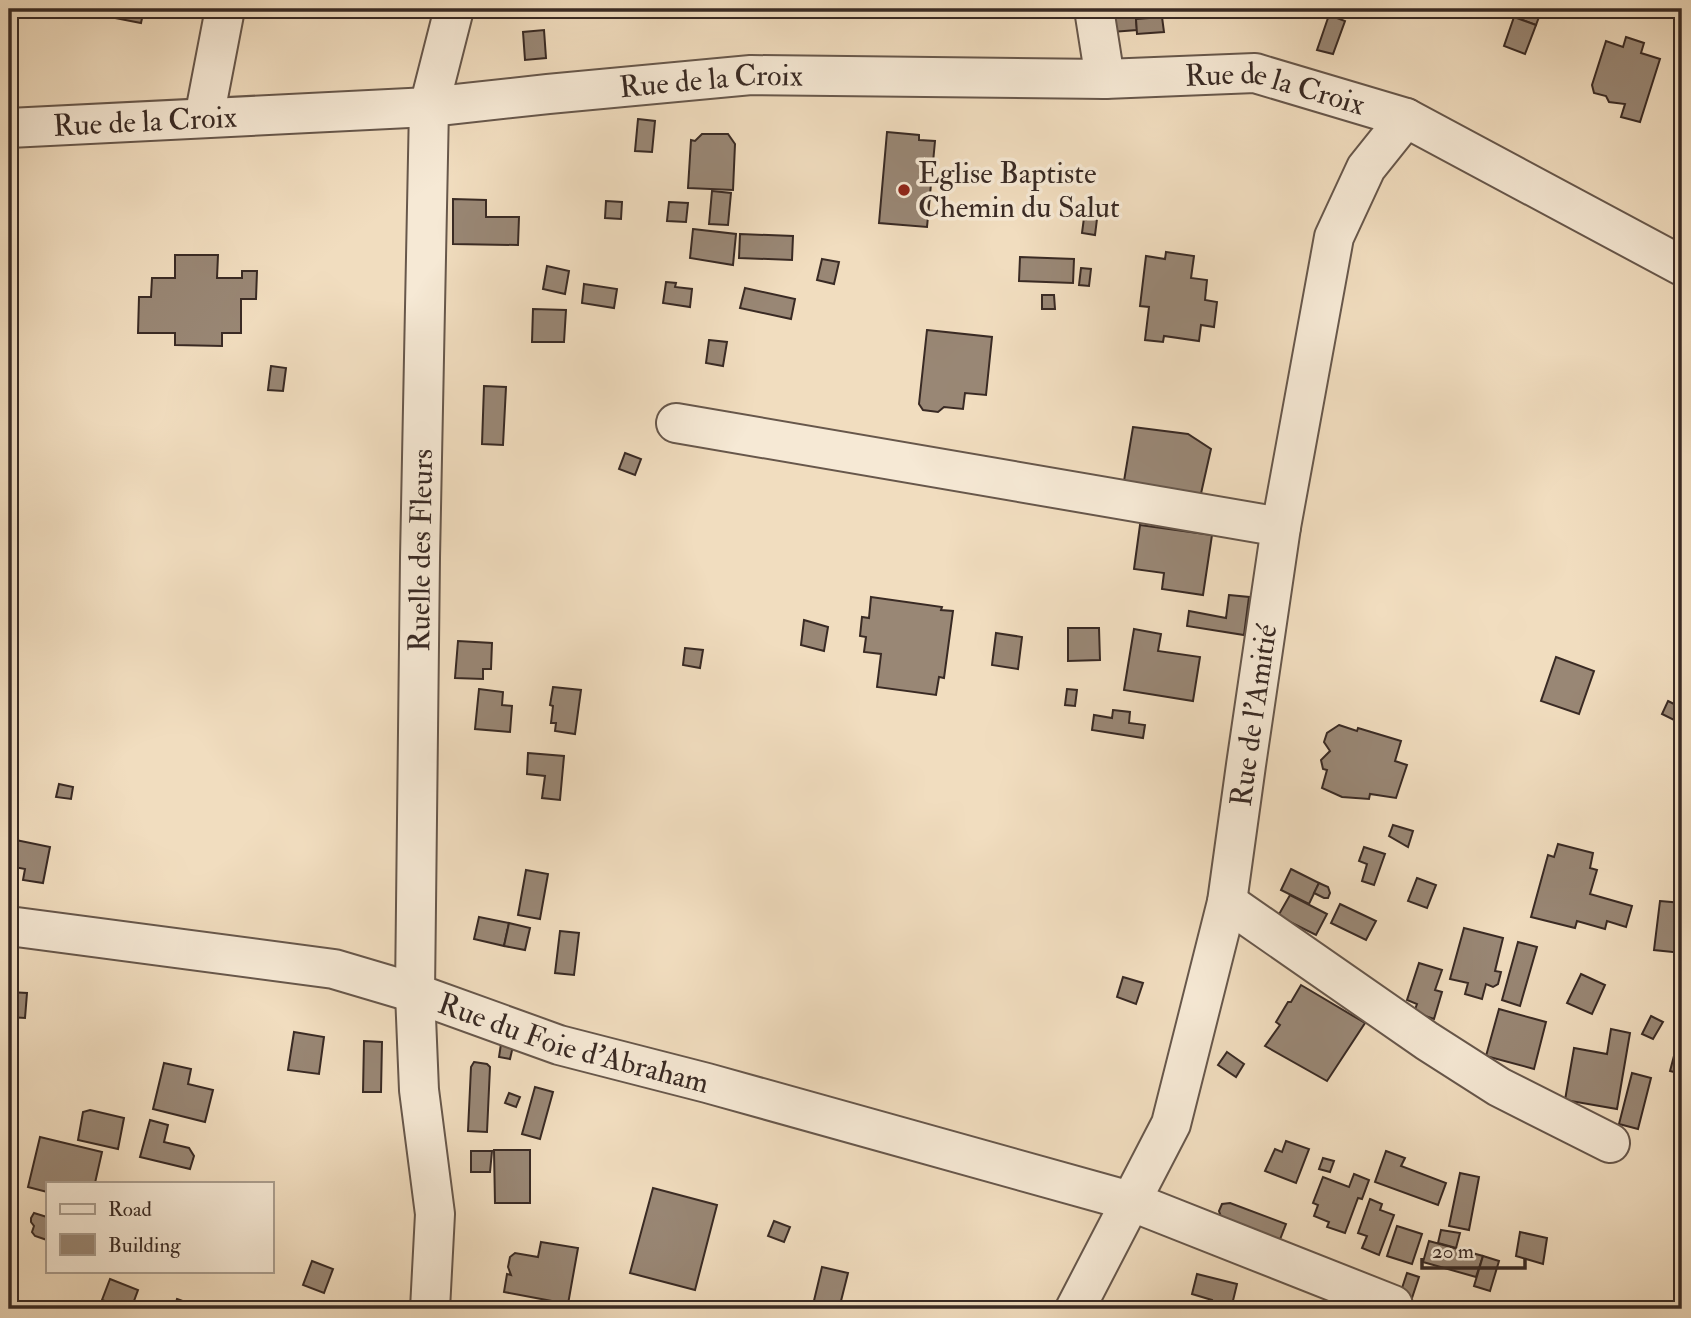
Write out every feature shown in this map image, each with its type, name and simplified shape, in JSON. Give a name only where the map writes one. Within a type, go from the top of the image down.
[{"type":"street","points":[[204,118],[225,9]]},
{"type":"street","name":"Ruelle des Fleurs","points":[[430,1309],[435,1214],[419,1090],[415,993],[420,558],[429,107],[454,9]]},
{"type":"street","points":[[1094,9],[1105,79]]},
{"type":"street","name":"Rue de la Croix","points":[[9,128],[429,107],[751,75],[1105,79],[1255,73],[1406,118],[1682,266]]},
{"type":"street","name":"Rue de l'Amitié","points":[[1075,1309],[1171,1124],[1227,902],[1281,527],[1334,237],[1366,168],[1406,118]]},
{"type":"street","points":[[676,423],[1281,527]]},
{"type":"street","points":[[1227,902],[1427,1041],[1499,1087],[1610,1143]]},
{"type":"street","name":"Rue du Foie d'Abraham","points":[[9,926],[334,970],[415,993],[559,1045],[707,1083],[1130,1201],[1393,1305]]},
{"type":"building","points":[[118,9],[144,9],[141,23],[115,18]]},
{"type":"building","points":[[1110,9],[1135,9],[1137,30],[1112,32]]},
{"type":"building","points":[[1517,9],[1542,9],[1536,25],[1514,17]]},
{"type":"building","points":[[1329,15],[1345,21],[1333,54],[1317,50]]},
{"type":"building","points":[[1162,17],[1164,32],[1137,34],[1136,19]]},
{"type":"building","points":[[1514,17],[1536,25],[1525,54],[1504,46]]},
{"type":"building","points":[[544,30],[546,58],[525,60],[523,32]]},
{"type":"building","points":[[1626,37],[1644,43],[1641,53],[1660,59],[1640,122],[1621,117],[1625,104],[1609,102],[1606,96],[1594,93],[1592,85],[1606,41],[1623,47]]},
{"type":"building","points":[[638,119],[655,121],[652,152],[635,151]]},
{"type":"building","points":[[887,132],[919,135],[919,140],[935,141],[927,227],[879,223]]},
{"type":"building","points":[[702,134],[728,134],[735,144],[733,190],[688,188],[691,140],[695,141]]},
{"type":"building","points":[[712,191],[731,193],[728,225],[709,224]]},
{"type":"building","points":[[453,199],[486,200],[486,217],[519,217],[518,245],[453,244]]},
{"type":"building","points":[[606,201],[622,202],[621,219],[605,218]]},
{"type":"building","points":[[669,202],[688,203],[686,222],[667,221]]},
{"type":"building","points":[[1085,210],[1098,211],[1095,235],[1082,233]]},
{"type":"building","points":[[693,229],[736,234],[733,265],[690,258]]},
{"type":"building","points":[[740,234],[793,236],[792,260],[739,258]]},
{"type":"building","points":[[1166,252],[1194,256],[1191,278],[1207,280],[1205,300],[1217,302],[1214,327],[1201,325],[1199,341],[1164,336],[1163,342],[1145,340],[1149,307],[1140,306],[1146,256],[1165,259]]},
{"type":"building","points":[[175,255],[218,255],[217,278],[242,278],[242,271],[257,271],[256,299],[241,299],[241,333],[222,333],[222,346],[175,345],[175,333],[138,333],[139,297],[151,297],[152,278],[175,278]]},
{"type":"building","points":[[1020,257],[1074,259],[1073,283],[1019,281]]},
{"type":"building","points":[[822,259],[839,262],[834,284],[817,280]]},
{"type":"building","points":[[547,266],[569,271],[565,294],[543,289]]},
{"type":"building","points":[[1081,268],[1091,269],[1089,286],[1079,285]]},
{"type":"building","points":[[666,282],[676,283],[675,287],[692,289],[690,307],[663,303]]},
{"type":"building","points":[[584,284],[617,289],[614,308],[582,303]]},
{"type":"building","points":[[745,288],[795,299],[791,319],[740,308]]},
{"type":"building","points":[[1042,295],[1054,295],[1055,309],[1042,309]]},
{"type":"building","points":[[533,309],[566,310],[564,342],[532,342]]},
{"type":"building","points":[[927,330],[992,337],[986,395],[965,393],[963,409],[944,407],[938,412],[923,410],[919,404]]},
{"type":"building","points":[[709,340],[727,342],[723,366],[706,363]]},
{"type":"building","points":[[271,366],[286,368],[283,391],[268,390]]},
{"type":"building","points":[[484,386],[506,387],[503,445],[482,444]]},
{"type":"building","points":[[1133,427],[1188,434],[1211,449],[1200,498],[1124,481]]},
{"type":"building","points":[[625,453],[641,459],[635,475],[619,469]]},
{"type":"building","points":[[1140,525],[1212,535],[1203,595],[1162,589],[1164,573],[1134,569]]},
{"type":"building","points":[[1229,595],[1249,597],[1244,635],[1187,626],[1189,611],[1226,618]]},
{"type":"building","points":[[871,597],[953,611],[944,678],[939,677],[936,695],[877,687],[881,654],[864,652],[866,637],[860,636],[862,617],[869,618]]},
{"type":"building","points":[[804,620],[828,627],[824,651],[801,645]]},
{"type":"building","points":[[1068,628],[1099,628],[1100,660],[1068,661]]},
{"type":"building","points":[[1134,629],[1161,634],[1158,651],[1200,657],[1193,701],[1124,690]]},
{"type":"building","points":[[996,633],[1022,637],[1018,669],[992,665]]},
{"type":"building","points":[[458,641],[492,643],[491,669],[483,669],[483,679],[455,678]]},
{"type":"building","points":[[685,648],[703,650],[700,668],[683,665]]},
{"type":"building","points":[[1556,657],[1594,671],[1579,714],[1541,701]]},
{"type":"building","points":[[553,687],[581,690],[575,734],[555,731],[556,723],[551,723]]},
{"type":"building","points":[[479,689],[503,692],[502,705],[512,706],[510,732],[475,729]]},
{"type":"building","points":[[1067,689],[1077,690],[1075,706],[1065,705]]},
{"type":"building","points":[[1668,701],[1682,708],[1676,721],[1662,714]]},
{"type":"building","points":[[1113,710],[1130,712],[1129,723],[1145,725],[1143,738],[1092,730],[1094,715],[1112,718]]},
{"type":"building","points":[[1339,725],[1401,741],[1395,761],[1407,765],[1396,798],[1370,794],[1369,799],[1342,797],[1322,788],[1327,770],[1323,769],[1321,760],[1330,751],[1324,742],[1327,733]]},
{"type":"building","points":[[528,753],[564,756],[560,800],[542,798],[545,776],[527,774]]},
{"type":"building","points":[[59,784],[73,787],[71,799],[56,797]]},
{"type":"building","points":[[1393,825],[1413,831],[1408,847],[1389,836]]},
{"type":"building","points":[[11,839],[50,847],[43,883],[23,880],[25,869],[9,866]]},
{"type":"building","points":[[1558,844],[1593,853],[1590,868],[1597,870],[1590,894],[1632,906],[1626,927],[1607,921],[1605,929],[1577,921],[1575,928],[1531,917],[1548,855],[1554,857]]},
{"type":"building","points":[[1364,847],[1385,854],[1374,885],[1362,881],[1367,864],[1359,861]]},
{"type":"building","points":[[1291,869],[1319,883],[1309,904],[1281,890]]},
{"type":"building","points":[[526,870],[548,874],[540,919],[518,915]]},
{"type":"building","points":[[1417,878],[1436,885],[1427,908],[1408,901]]},
{"type":"building","points":[[1319,883],[1328,887],[1328,898],[1314,893]]},
{"type":"building","points":[[1290,895],[1327,914],[1316,935],[1278,916]]},
{"type":"building","points":[[1660,901],[1682,903],[1682,953],[1654,950]]},
{"type":"building","points":[[1340,904],[1376,921],[1366,940],[1331,923]]},
{"type":"building","points":[[479,917],[509,923],[504,946],[474,939]]},
{"type":"building","points":[[509,923],[530,928],[525,950],[504,946]]},
{"type":"building","points":[[1464,928],[1503,938],[1495,971],[1501,972],[1498,984],[1493,987],[1486,984],[1482,999],[1465,994],[1468,983],[1450,979]]},
{"type":"building","points":[[560,931],[579,933],[574,975],[555,973]]},
{"type":"building","points":[[1518,942],[1537,947],[1520,1006],[1502,1000]]},
{"type":"building","points":[[1419,963],[1442,970],[1435,990],[1442,992],[1434,1019],[1414,1012],[1417,1004],[1407,1000]]},
{"type":"building","points":[[1581,974],[1605,985],[1592,1014],[1567,1003]]},
{"type":"building","points":[[1123,977],[1143,983],[1136,1004],[1117,997]]},
{"type":"building","points":[[1301,985],[1365,1023],[1327,1081],[1265,1046],[1280,1025],[1276,1022]]},
{"type":"building","points":[[9,992],[27,993],[25,1018],[9,1017]]},
{"type":"building","points":[[1499,1009],[1546,1022],[1534,1069],[1486,1056]]},
{"type":"building","points":[[1651,1016],[1663,1022],[1653,1039],[1642,1034]]},
{"type":"building","points":[[1611,1029],[1630,1033],[1617,1109],[1565,1100],[1574,1048],[1607,1054]]},
{"type":"building","points":[[294,1032],[324,1037],[319,1074],[288,1070]]},
{"type":"building","points":[[364,1041],[382,1042],[381,1092],[363,1092]]},
{"type":"building","points":[[501,1044],[513,1046],[510,1059],[499,1057]]},
{"type":"building","points":[[1227,1052],[1244,1064],[1236,1077],[1218,1065]]},
{"type":"building","points":[[1675,1052],[1682,1054],[1682,1074],[1670,1071]]},
{"type":"building","points":[[474,1062],[490,1067],[487,1132],[468,1131],[471,1067]]},
{"type":"building","points":[[164,1063],[191,1069],[188,1084],[213,1090],[205,1122],[153,1109]]},
{"type":"building","points":[[1632,1073],[1651,1078],[1638,1129],[1619,1124]]},
{"type":"building","points":[[535,1087],[553,1092],[540,1139],[522,1134]]},
{"type":"building","points":[[509,1093],[520,1097],[516,1107],[505,1103]]},
{"type":"building","points":[[90,1110],[124,1118],[118,1149],[78,1140],[83,1112]]},
{"type":"building","points":[[150,1120],[168,1125],[164,1142],[189,1148],[194,1156],[190,1169],[140,1157]]},
{"type":"building","points":[[40,1137],[102,1152],[95,1182],[46,1182],[46,1192],[28,1187]]},
{"type":"building","points":[[1286,1141],[1309,1149],[1296,1183],[1265,1171],[1275,1149],[1282,1152]]},
{"type":"building","points":[[494,1150],[530,1150],[530,1203],[495,1203]]},
{"type":"building","points":[[471,1151],[492,1151],[490,1172],[471,1172]]},
{"type":"building","points":[[1386,1151],[1405,1158],[1401,1166],[1446,1183],[1438,1205],[1375,1182]]},
{"type":"building","points":[[1323,1158],[1334,1161],[1330,1172],[1319,1169]]},
{"type":"building","points":[[1460,1173],[1479,1177],[1469,1230],[1449,1226]]},
{"type":"building","points":[[1354,1174],[1369,1180],[1362,1199],[1358,1198],[1345,1233],[1327,1227],[1329,1222],[1314,1216],[1318,1205],[1313,1203],[1323,1177],[1349,1187]]},
{"type":"building","points":[[653,1188],[717,1205],[695,1290],[630,1273]]},
{"type":"building","points":[[1370,1199],[1382,1204],[1380,1210],[1394,1215],[1379,1255],[1362,1248],[1367,1236],[1358,1233]]},
{"type":"building","points":[[1230,1203],[1286,1224],[1279,1242],[1222,1220],[1219,1211],[1222,1204]]},
{"type":"building","points":[[34,1213],[46,1217],[46,1240],[32,1232],[34,1226],[31,1218]]},
{"type":"building","points":[[774,1221],[790,1227],[784,1242],[768,1236]]},
{"type":"building","points":[[1397,1226],[1422,1234],[1412,1264],[1387,1256]]},
{"type":"building","points":[[1441,1230],[1460,1233],[1456,1248],[1438,1243]]},
{"type":"building","points":[[1520,1232],[1547,1238],[1543,1264],[1516,1256]]},
{"type":"building","points":[[1429,1241],[1483,1256],[1476,1277],[1423,1262]]},
{"type":"building","points":[[541,1242],[578,1248],[568,1304],[504,1292],[507,1274],[511,1275],[508,1267],[510,1257],[515,1253],[538,1257]]},
{"type":"building","points":[[1483,1256],[1499,1261],[1490,1291],[1474,1286]]},
{"type":"building","points":[[312,1261],[333,1269],[324,1293],[303,1285]]},
{"type":"building","points":[[822,1267],[848,1273],[839,1309],[812,1309]]},
{"type":"building","points":[[1407,1273],[1419,1277],[1412,1298],[1400,1294]]},
{"type":"building","points":[[1197,1274],[1237,1284],[1231,1309],[1210,1309],[1212,1300],[1192,1294]]},
{"type":"building","points":[[110,1279],[138,1290],[131,1309],[102,1300]]},
{"type":"building","points":[[177,1299],[205,1309],[174,1309]]},
{"type":"place","name":"Eglise Baptiste Chemin du Salut","points":[[904,190]]}]
